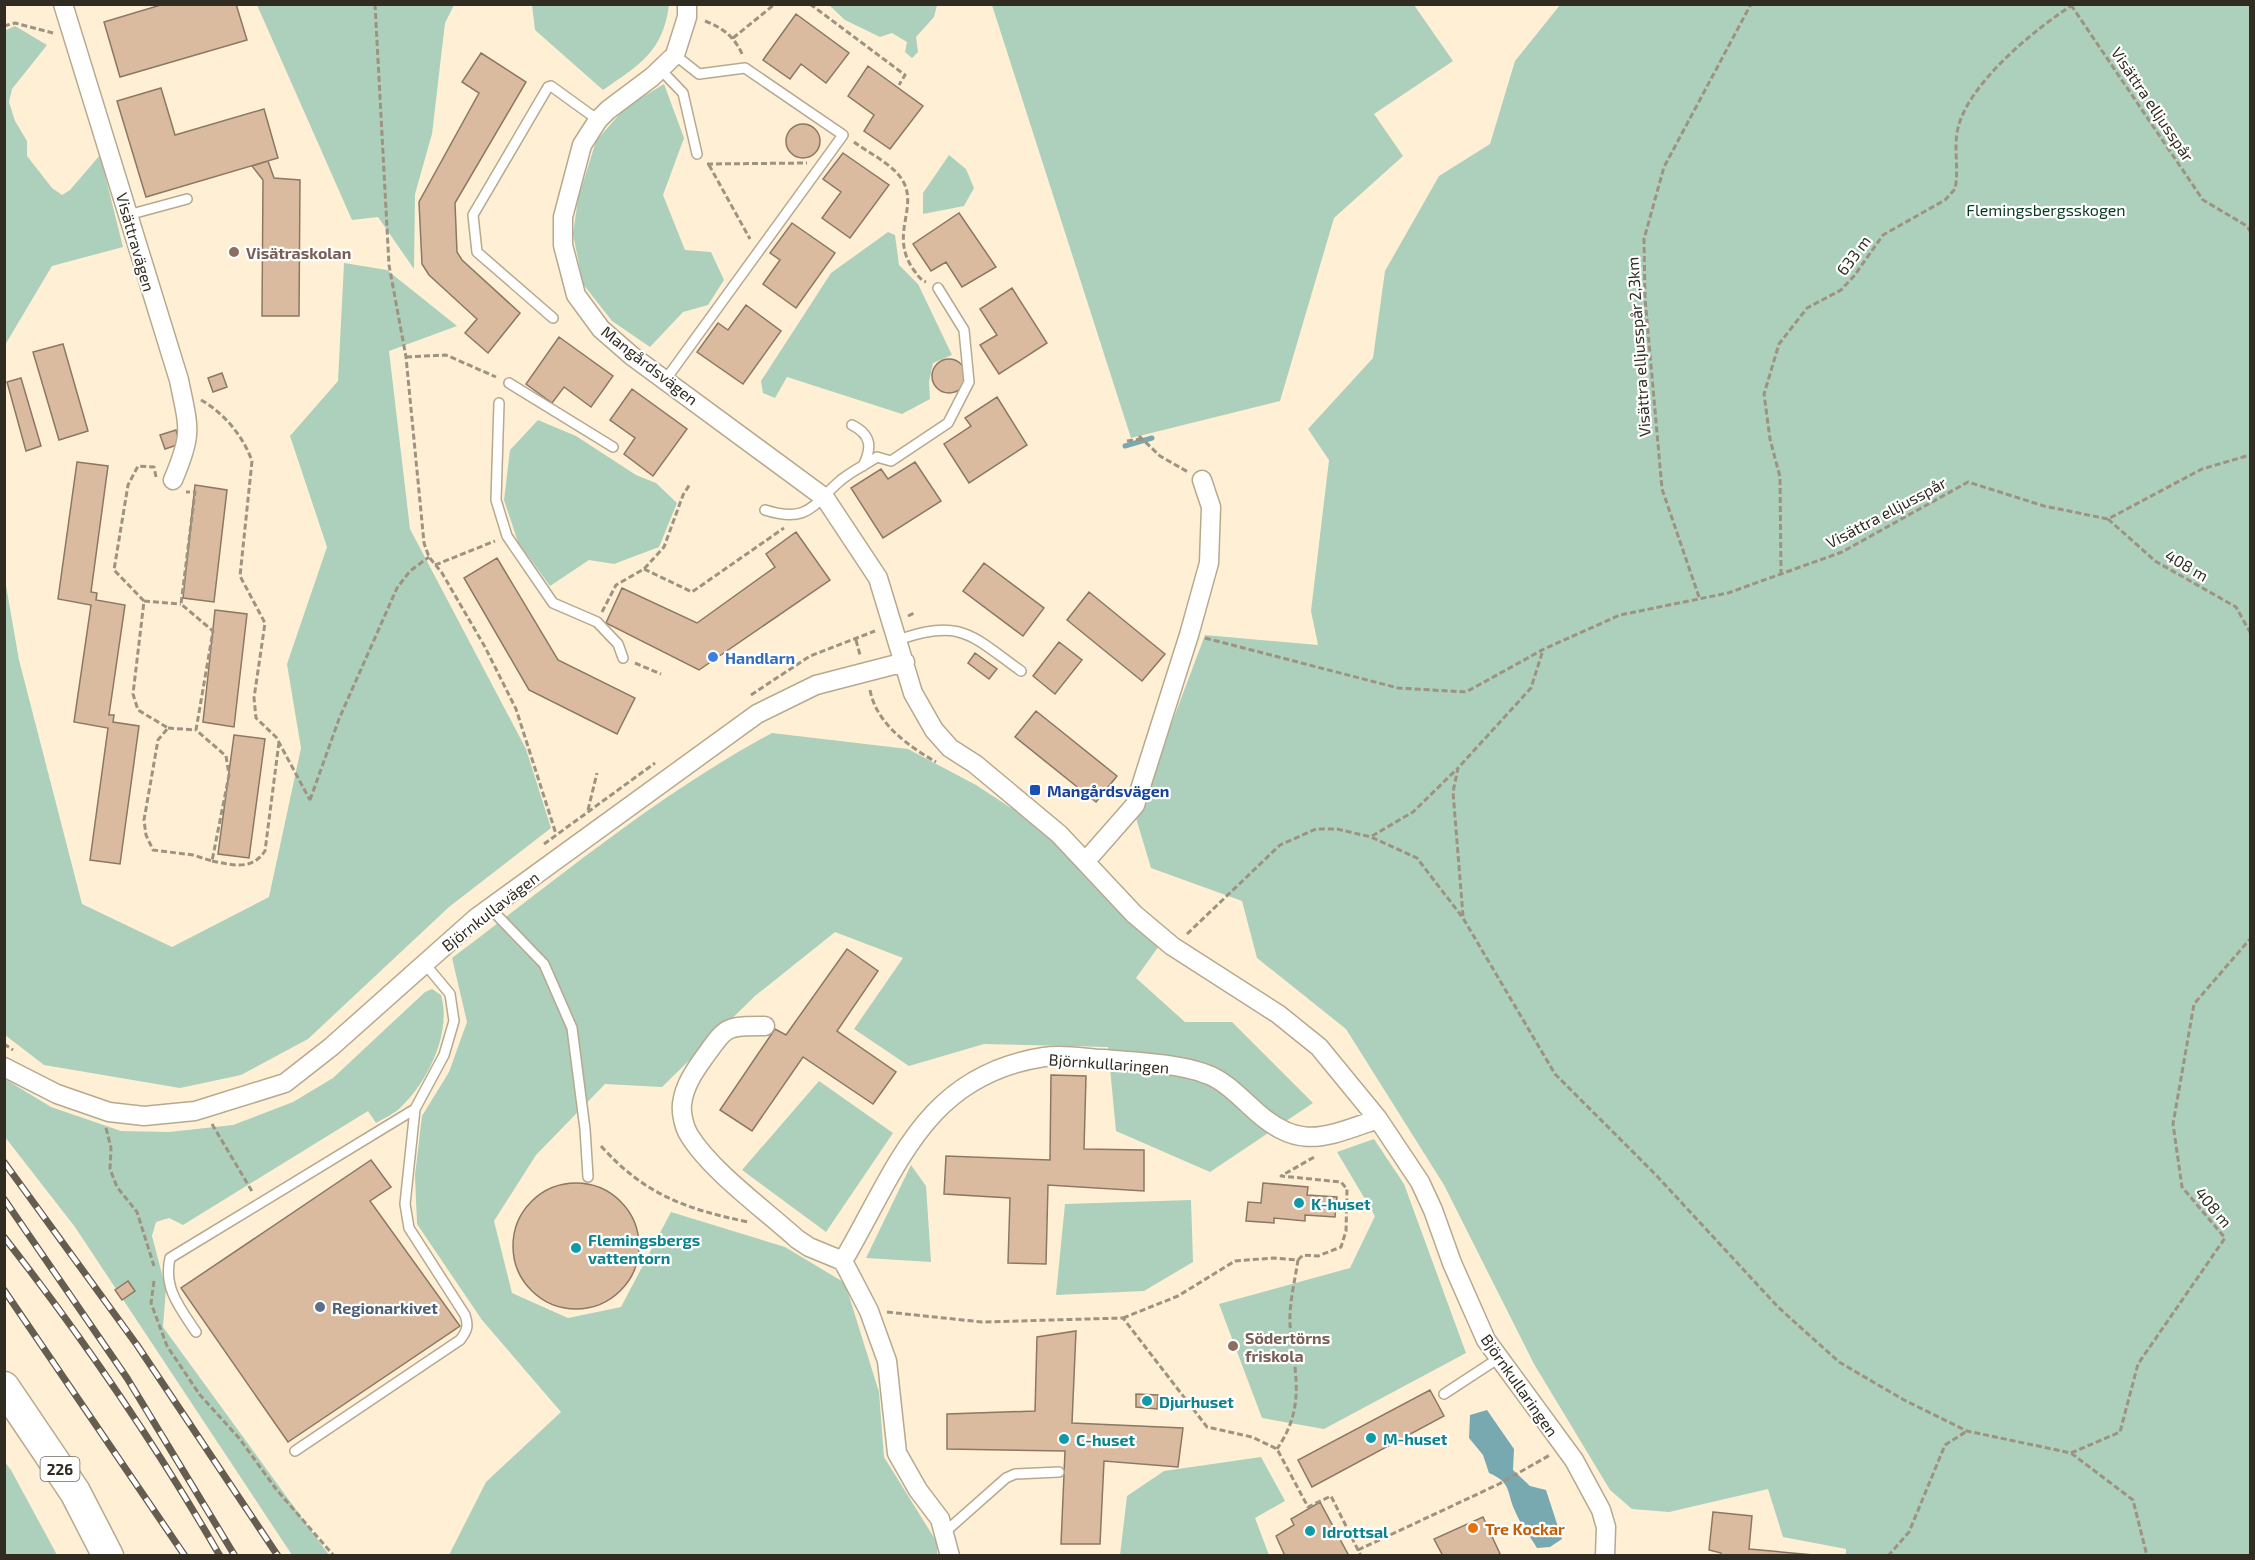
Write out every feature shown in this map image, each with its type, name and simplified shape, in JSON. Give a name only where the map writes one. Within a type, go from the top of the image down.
[{"type":"main road","name":"226","points":[[4,1387],[75,1491],[108,1556]]},
{"type":"street","name":"Visättravägen","points":[[63,4],[179,380],[189,428],[178,486]]},
{"type":"street","name":"Mangårdsvägen","points":[[692,11],[687,17],[675,55],[598,120],[582,145],[569,187],[563,217],[563,245],[567,268],[576,295],[601,329],[632,356],[825,498],[878,578],[905,662]]},
{"type":"street","points":[[1085,862],[1135,805],[1189,635],[1209,563],[1211,507],[1202,480]]},
{"type":"street","name":"Björnkullaringen","points":[[905,662],[914,693],[934,730],[950,748],[975,764],[1059,834],[1134,914],[1172,946],[1278,1014],[1319,1047],[1378,1119],[1420,1182],[1475,1317],[1498,1358],[1580,1470],[1601,1510],[1606,1527],[1605,1556]]},
{"type":"street","name":"Björnkullavägen","points":[[4,1067],[57,1094],[102,1109],[144,1116],[195,1112],[285,1083],[331,1047],[490,908],[757,714],[816,685],[905,662]]},
{"type":"street","points":[[765,1026],[732,1026],[722,1032],[687,1084],[681,1105],[683,1120],[689,1135],[717,1167],[778,1221],[809,1247],[843,1261],[869,1311],[887,1361],[897,1454],[945,1532],[950,1556]]},
{"type":"street","name":"Björnkullaringen","points":[[843,1261],[885,1184],[922,1124],[958,1089],[989,1072],[1030,1060],[1046,1056],[1076,1057],[1208,1074],[1236,1093],[1261,1118],[1284,1131],[1317,1139]]},
{"type":"street","points":[[1317,1139],[1378,1119]]},
{"type":"lane","points":[[666,379],[843,135],[745,68],[699,74],[675,55]]},
{"type":"lane","points":[[660,69],[683,93],[697,154]]},
{"type":"lane","points":[[553,318],[477,252],[473,215],[548,87],[551,86],[598,120]]},
{"type":"lane","points":[[128,215],[188,199]]},
{"type":"lane","points":[[765,510],[791,515],[807,512],[825,498],[841,480],[877,457],[891,461],[948,423],[969,382],[964,330],[938,288]]},
{"type":"lane","points":[[509,382],[613,447]]},
{"type":"lane","points":[[499,403],[496,500],[507,536],[553,603],[597,622],[618,644],[623,658]]},
{"type":"lane","points":[[852,425],[867,436],[870,446],[863,466]]},
{"type":"lane","points":[[898,640],[924,631],[950,628],[975,638],[1021,671]]},
{"type":"lane","points":[[490,908],[544,964],[572,1028],[585,1129],[588,1177]]},
{"type":"lane","points":[[295,1451],[460,1340],[466,1332],[468,1324],[465,1315],[409,1228],[405,1204],[415,1109],[444,1055],[454,1021],[450,994],[425,964]]},
{"type":"lane","points":[[196,1332],[172,1296],[167,1271],[170,1258],[415,1109]]},
{"type":"lane","points":[[1444,1394],[1498,1358]]},
{"type":"lane","points":[[945,1532],[1006,1478],[1015,1474],[1059,1472]]},
{"type":"path","points":[[375,4],[389,265],[406,357],[424,543],[429,557],[485,647],[516,709],[556,834],[538,849]]},
{"type":"path","points":[[733,38],[775,4]]},
{"type":"path","points":[[810,4],[905,75],[899,85]]},
{"type":"path","name":"Visättra elljusspår 2,3km","points":[[1699,597],[1662,489],[1645,298],[1644,239],[1664,167],[1751,4]]},
{"type":"path","name":"Visättra elljusspår","points":[[2072,5],[2203,200],[2247,225],[2250,231]]},
{"type":"path","name":"633 m","points":[[1781,575],[1780,477],[1770,439],[1764,394],[1779,344],[1807,308],[1841,290],[1854,276],[1882,235],[1945,200],[1955,189],[1957,132],[1984,79],[2026,41],[2072,5]]},
{"type":"path","points":[[692,11],[733,38],[742,54],[745,68]]},
{"type":"path","points":[[4,26],[15,22],[41,32],[60,33]]},
{"type":"path","points":[[843,135],[898,173],[906,186],[907,199],[902,235],[905,257],[920,279],[938,288]]},
{"type":"path","points":[[697,154],[708,165],[748,237],[762,247]]},
{"type":"path","points":[[708,165],[824,163]]},
{"type":"path","points":[[406,357],[446,355],[509,382]]},
{"type":"path","points":[[1127,441],[1141,437],[1154,450],[1202,480]]},
{"type":"path","points":[[2108,519],[2202,469],[2250,455]]},
{"type":"path","points":[[181,604],[195,492],[178,486],[163,485],[154,474],[154,467],[138,466],[128,485],[114,570],[144,601],[181,604],[213,631],[196,730]]},
{"type":"path","name":"Visättra elljusspår","points":[[1189,635],[1242,646],[1398,688],[1466,692],[1544,649],[1620,615],[1699,597],[1728,593],[1842,552],[1968,482],[2044,506],[2108,519]]},
{"type":"path","points":[[597,622],[616,585],[644,568],[664,546],[683,495],[690,484]]},
{"type":"path","points":[[644,568],[692,592],[807,512]]},
{"type":"path","name":"408 m","points":[[2108,519],[2155,561],[2236,607],[2250,632]]},
{"type":"path","points":[[435,565],[507,536]]},
{"type":"path","points":[[310,800],[339,719],[397,588],[410,571],[429,557]]},
{"type":"path","points":[[144,601],[133,694],[138,710],[168,728],[196,730],[226,756],[229,775],[212,861]]},
{"type":"path","points":[[1371,837],[1413,812],[1460,767],[1531,688],[1544,649]]},
{"type":"path","points":[[623,658],[661,674]]},
{"type":"path","points":[[866,671],[873,706],[879,717],[904,740],[942,765]]},
{"type":"path","points":[[168,728],[158,740],[144,820],[146,835],[153,850],[194,855],[212,861],[249,865],[258,860],[264,851],[279,742]]},
{"type":"path","points":[[1460,767],[1453,792],[1463,918]]},
{"type":"path","points":[[587,812],[597,773]]},
{"type":"path","points":[[1172,946],[1217,907],[1280,845],[1316,829],[1337,829],[1371,837],[1417,858],[1463,918],[1555,1074],[1656,1175],[1778,1307],[1839,1362],[1904,1400],[1967,1431],[2071,1453],[2133,1500],[2147,1556]]},
{"type":"path","name":"408 m","points":[[2071,1453],[2120,1432],[2138,1364],[2225,1238],[2182,1187],[2174,1124],[2194,1004],[2250,939]]},
{"type":"path","points":[[4,1044],[22,1056]]},
{"type":"path","points":[[102,1109],[111,1148],[110,1169],[117,1187],[137,1212],[152,1257],[151,1303],[167,1346],[200,1395],[239,1438],[276,1489],[334,1556]]},
{"type":"path","points":[[211,1122],[248,1185]]},
{"type":"path","points":[[585,1129],[621,1168],[647,1188],[690,1208],[733,1219],[773,1227],[778,1221]]},
{"type":"path","points":[[1277,1449],[1290,1431],[1296,1411],[1296,1363],[1290,1322],[1298,1260],[1303,1255],[1318,1256],[1341,1247],[1346,1231],[1347,1189],[1341,1182],[1281,1176],[1318,1154],[1317,1139]]},
{"type":"path","points":[[869,1311],[982,1322],[1124,1318],[1178,1296],[1235,1261],[1273,1258],[1298,1260]]},
{"type":"path","points":[[1124,1318],[1207,1427],[1252,1437],[1277,1449],[1308,1506],[1331,1496],[1361,1556]]},
{"type":"path","points":[[1888,1556],[1909,1532],[1945,1445],[1967,1431]]},
{"type":"path","points":[[1358,1550],[1499,1484],[1553,1454]]},
{"type":"green space","points":[[532,4],[669,5],[666,21],[655,46],[638,65],[603,90],[535,30]]},
{"type":"green space","points":[[257,5],[454,5],[445,23],[432,134],[415,194],[414,269],[378,217],[352,220]]},
{"type":"green space","points":[[829,5],[937,5],[934,17],[916,37],[918,52],[912,58],[905,52],[907,42],[892,33],[880,37],[845,20]]},
{"type":"green space","points":[[992,5],[1414,5],[1453,61],[1374,114],[1403,156],[1334,218],[1280,401],[1131,438]]},
{"type":"green space","name":"Flemingsbergsskogen","points":[[1560,5],[2250,5],[2250,1555],[1846,1555],[1846,1549],[1783,1537],[1768,1489],[1669,1512],[1632,1509],[1610,1490],[1534,1364],[1444,1185],[1346,1029],[1257,958],[1242,901],[1151,868],[1136,818],[1205,635],[1318,645],[1311,611],[1329,460],[1308,429],[1373,358],[1385,271],[1439,176],[1490,144],[1515,61]]},
{"type":"green space","points":[[15,26],[47,45],[12,89],[9,102],[15,121],[27,141],[27,156],[52,188],[62,195],[70,190],[100,155],[123,247],[52,266],[5,345],[4,31]]},
{"type":"green space","points":[[664,84],[684,138],[663,195],[685,250],[711,252],[724,280],[708,305],[683,312],[650,347],[612,321],[583,284],[573,234],[578,199],[596,141],[625,108]]},
{"type":"green space","points":[[949,155],[966,169],[974,188],[964,206],[923,214],[923,193]]},
{"type":"green space","points":[[888,232],[895,235],[899,265],[918,284],[952,355],[933,363],[929,382],[930,399],[902,414],[787,377],[775,398],[763,393],[761,381],[831,273]]},
{"type":"green space","points":[[344,263],[387,270],[457,326],[389,351],[410,529],[526,749],[551,828],[449,907],[308,1039],[241,1075],[180,1088],[44,1065],[5,1035],[5,580],[19,660],[82,904],[172,947],[269,897],[301,748],[287,664],[327,547],[290,436],[338,381]]},
{"type":"green space","points":[[538,420],[576,436],[636,475],[656,483],[677,503],[659,547],[614,564],[589,560],[550,586],[518,542],[504,500],[510,450]]},
{"type":"green space","points":[[772,733],[908,749],[976,785],[1045,830],[1159,946],[1136,978],[1185,1022],[1232,1022],[1313,1103],[1210,1172],[1116,1131],[1108,1047],[984,1044],[909,1066],[854,1029],[903,958],[835,932],[755,996],[662,1087],[605,1084],[536,1155],[494,1221],[512,1293],[568,1318],[621,1307],[671,1212],[785,1247],[845,1283],[879,1392],[884,1457],[938,1544],[937,1555],[449,1555],[486,1482],[561,1412],[482,1320],[417,1224],[415,1175],[422,1116],[449,1072],[467,1022],[452,958],[648,810]]},
{"type":"green space","points":[[432,989],[441,995],[444,1009],[440,1040],[435,1056],[420,1085],[398,1110],[376,1123],[368,1111],[183,1225],[169,1218],[156,1222],[152,1236],[166,1289],[163,1327],[329,1555],[292,1555],[75,1227],[5,1137],[5,1079],[51,1107],[121,1131],[169,1132],[233,1125],[293,1102],[333,1078],[425,992]]},
{"type":"green space","points":[[819,1081],[893,1133],[826,1232],[742,1170]]},
{"type":"green space","points":[[1374,1139],[1404,1184],[1466,1353],[1324,1429],[1262,1418],[1219,1304],[1350,1268],[1375,1216],[1337,1152]]},
{"type":"green space","points":[[911,1165],[926,1186],[931,1262],[866,1258]]},
{"type":"green space","points":[[1191,1200],[1193,1262],[1144,1291],[1056,1295],[1065,1204]]},
{"type":"green space","points":[[1261,1457],[1285,1501],[1255,1518],[1269,1555],[1120,1555],[1127,1496],[1164,1471]]},
{"type":"green space","points":[[4,1461],[11,1470],[57,1555],[5,1555]]},
{"type":"water","points":[[1487,1410],[1514,1449],[1513,1470],[1530,1486],[1546,1490],[1562,1539],[1550,1547],[1537,1548],[1517,1516],[1505,1484],[1489,1473],[1483,1455],[1469,1438],[1470,1415]]},
{"type":"building","points":[[164,4],[236,4],[247,40],[120,77],[104,22]]},
{"type":"building","points":[[796,14],[849,53],[826,83],[801,64],[790,79],[763,60]]},
{"type":"building","points":[[481,53],[526,82],[455,203],[457,252],[462,260],[520,313],[488,353],[465,333],[477,319],[429,275],[422,264],[419,202],[479,93],[462,82]]},
{"type":"building","points":[[868,66],[923,106],[890,149],[864,131],[874,115],[848,96]]},
{"type":"building","points":[[161,88],[175,135],[264,109],[278,158],[146,197],[117,101]]},
{"type":"building","points":[[803,124],[815,129],[820,141],[815,153],[803,158],[791,153],[786,141],[791,129]]},
{"type":"building","points":[[843,153],[889,185],[850,238],[822,218],[841,192],[823,179]]},
{"type":"building","points":[[268,161],[274,178],[300,180],[299,316],[262,316],[263,180],[252,166]]},
{"type":"building","points":[[959,213],[996,267],[962,287],[946,262],[931,271],[913,244]]},
{"type":"building","points":[[792,223],[835,253],[796,308],[763,284],[780,260],[770,253]]},
{"type":"building","points":[[1012,288],[1047,343],[999,374],[980,345],[997,335],[980,309]]},
{"type":"building","points":[[746,305],[781,331],[743,384],[697,352],[718,323],[728,330]]},
{"type":"building","points":[[559,337],[613,376],[591,407],[564,387],[552,403],[526,384]]},
{"type":"building","points":[[63,344],[88,431],[59,440],[33,352]]},
{"type":"building","points":[[949,359],[961,364],[966,376],[961,388],[949,393],[937,388],[932,376],[937,364]]},
{"type":"building","points":[[222,373],[227,387],[213,392],[208,378]]},
{"type":"building","points":[[21,378],[41,446],[26,451],[7,382]]},
{"type":"building","points":[[632,389],[687,429],[653,476],[624,454],[635,438],[610,420]]},
{"type":"building","points":[[997,397],[1027,445],[969,483],[944,444],[971,426],[965,418]]},
{"type":"building","points":[[176,430],[180,444],[165,449],[160,435]]},
{"type":"building","points":[[77,462],[108,466],[91,592],[97,593],[96,600],[125,605],[109,715],[114,715],[113,722],[139,726],[120,864],[90,860],[108,728],[74,722],[91,605],[58,599]]},
{"type":"building","points":[[915,462],[941,501],[883,538],[851,488],[881,469],[888,479]]},
{"type":"building","points":[[195,485],[227,490],[214,602],[183,598]]},
{"type":"building","points":[[796,532],[830,580],[699,670],[606,623],[622,588],[697,623],[775,567],[766,554]]},
{"type":"building","points":[[497,558],[558,660],[635,698],[617,734],[529,690],[464,578]]},
{"type":"building","points":[[984,563],[1044,608],[1023,636],[963,591]]},
{"type":"building","points":[[1089,592],[1165,654],[1142,681],[1067,620]]},
{"type":"building","points":[[215,610],[247,614],[234,727],[203,722]]},
{"type":"building","points":[[1059,642],[1082,660],[1055,694],[1033,676]]},
{"type":"building","points":[[975,653],[997,669],[989,679],[968,663]]},
{"type":"building","points":[[1036,711],[1117,776],[1096,802],[1015,737]]},
{"type":"building","points":[[234,735],[265,739],[249,858],[218,854]]},
{"type":"building","points":[[847,949],[878,971],[837,1031],[896,1072],[873,1104],[803,1057],[752,1131],[720,1110],[775,1029],[786,1035]]},
{"type":"building","points":[[1051,1075],[1086,1076],[1084,1149],[1144,1150],[1144,1191],[1048,1185],[1046,1264],[1008,1263],[1010,1198],[944,1194],[946,1156],[1050,1160]]},
{"type":"building","name":"Regionarkivet","points":[[371,1160],[391,1187],[370,1201],[460,1326],[288,1442],[181,1288]]},
{"type":"building","name":"Flemingsbergs vattentorn","points":[[576,1183],[600,1188],[620,1202],[634,1222],[639,1246],[634,1270],[620,1290],[600,1304],[576,1309],[552,1304],[532,1290],[518,1270],[513,1246],[518,1222],[532,1202],[552,1188]]},
{"type":"building","name":"K-huset","points":[[1263,1183],[1308,1187],[1307,1195],[1337,1197],[1335,1217],[1305,1215],[1305,1221],[1274,1218],[1274,1223],[1246,1221],[1248,1202],[1261,1203]]},
{"type":"building","points":[[128,1281],[135,1291],[122,1300],[115,1290]]},
{"type":"building","name":"C-huset","points":[[1076,1331],[1072,1423],[1183,1428],[1178,1467],[1104,1461],[1100,1544],[1061,1544],[1065,1451],[947,1449],[947,1414],[1035,1411],[1037,1337]]},
{"type":"building","name":"M-huset","points":[[1430,1390],[1444,1416],[1312,1487],[1298,1460]]},
{"type":"building","name":"Djurhuset","points":[[1136,1394],[1158,1395],[1157,1409],[1136,1407]]},
{"type":"building","name":"Idrottsal","points":[[1320,1502],[1349,1556],[1285,1556],[1276,1536],[1294,1525],[1291,1519]]},
{"type":"building","points":[[1713,1512],[1752,1516],[1749,1549],[1825,1556],[1721,1556],[1721,1553],[1709,1550]]},
{"type":"building","name":"Tre Kockar","points":[[1483,1517],[1501,1556],[1443,1556],[1434,1539]]},
{"type":"waterway","points":[[1125,446],[1152,438]]},
{"type":"railway","points":[[4,1162],[137,1345],[278,1556]]},
{"type":"railway","points":[[4,1199],[127,1378],[235,1556]]},
{"type":"railway","points":[[4,1237],[118,1393],[220,1556]]},
{"type":"railway","points":[[4,1290],[185,1556]]},
{"type":"place","name":"Visätraskolan","points":[[234,252]]},
{"type":"place","name":"Handlarn","points":[[713,657]]},
{"type":"place","name":"Mangårdsvägen","points":[[1035,790]]},
{"type":"place","name":"K-huset","points":[[1299,1203]]},
{"type":"place","name":"Flemingsbergs vattentorn","points":[[576,1248]]},
{"type":"place","name":"Regionarkivet","points":[[320,1307]]},
{"type":"place","name":"Södertörns friskola","points":[[1233,1346]]},
{"type":"place","name":"Djurhuset","points":[[1147,1401]]},
{"type":"place","name":"M-huset","points":[[1371,1438]]},
{"type":"place","name":"C-huset","points":[[1064,1439]]},
{"type":"place","name":"Tre Kockar","points":[[1473,1528]]},
{"type":"place","name":"Idrottsal","points":[[1310,1531]]}]
